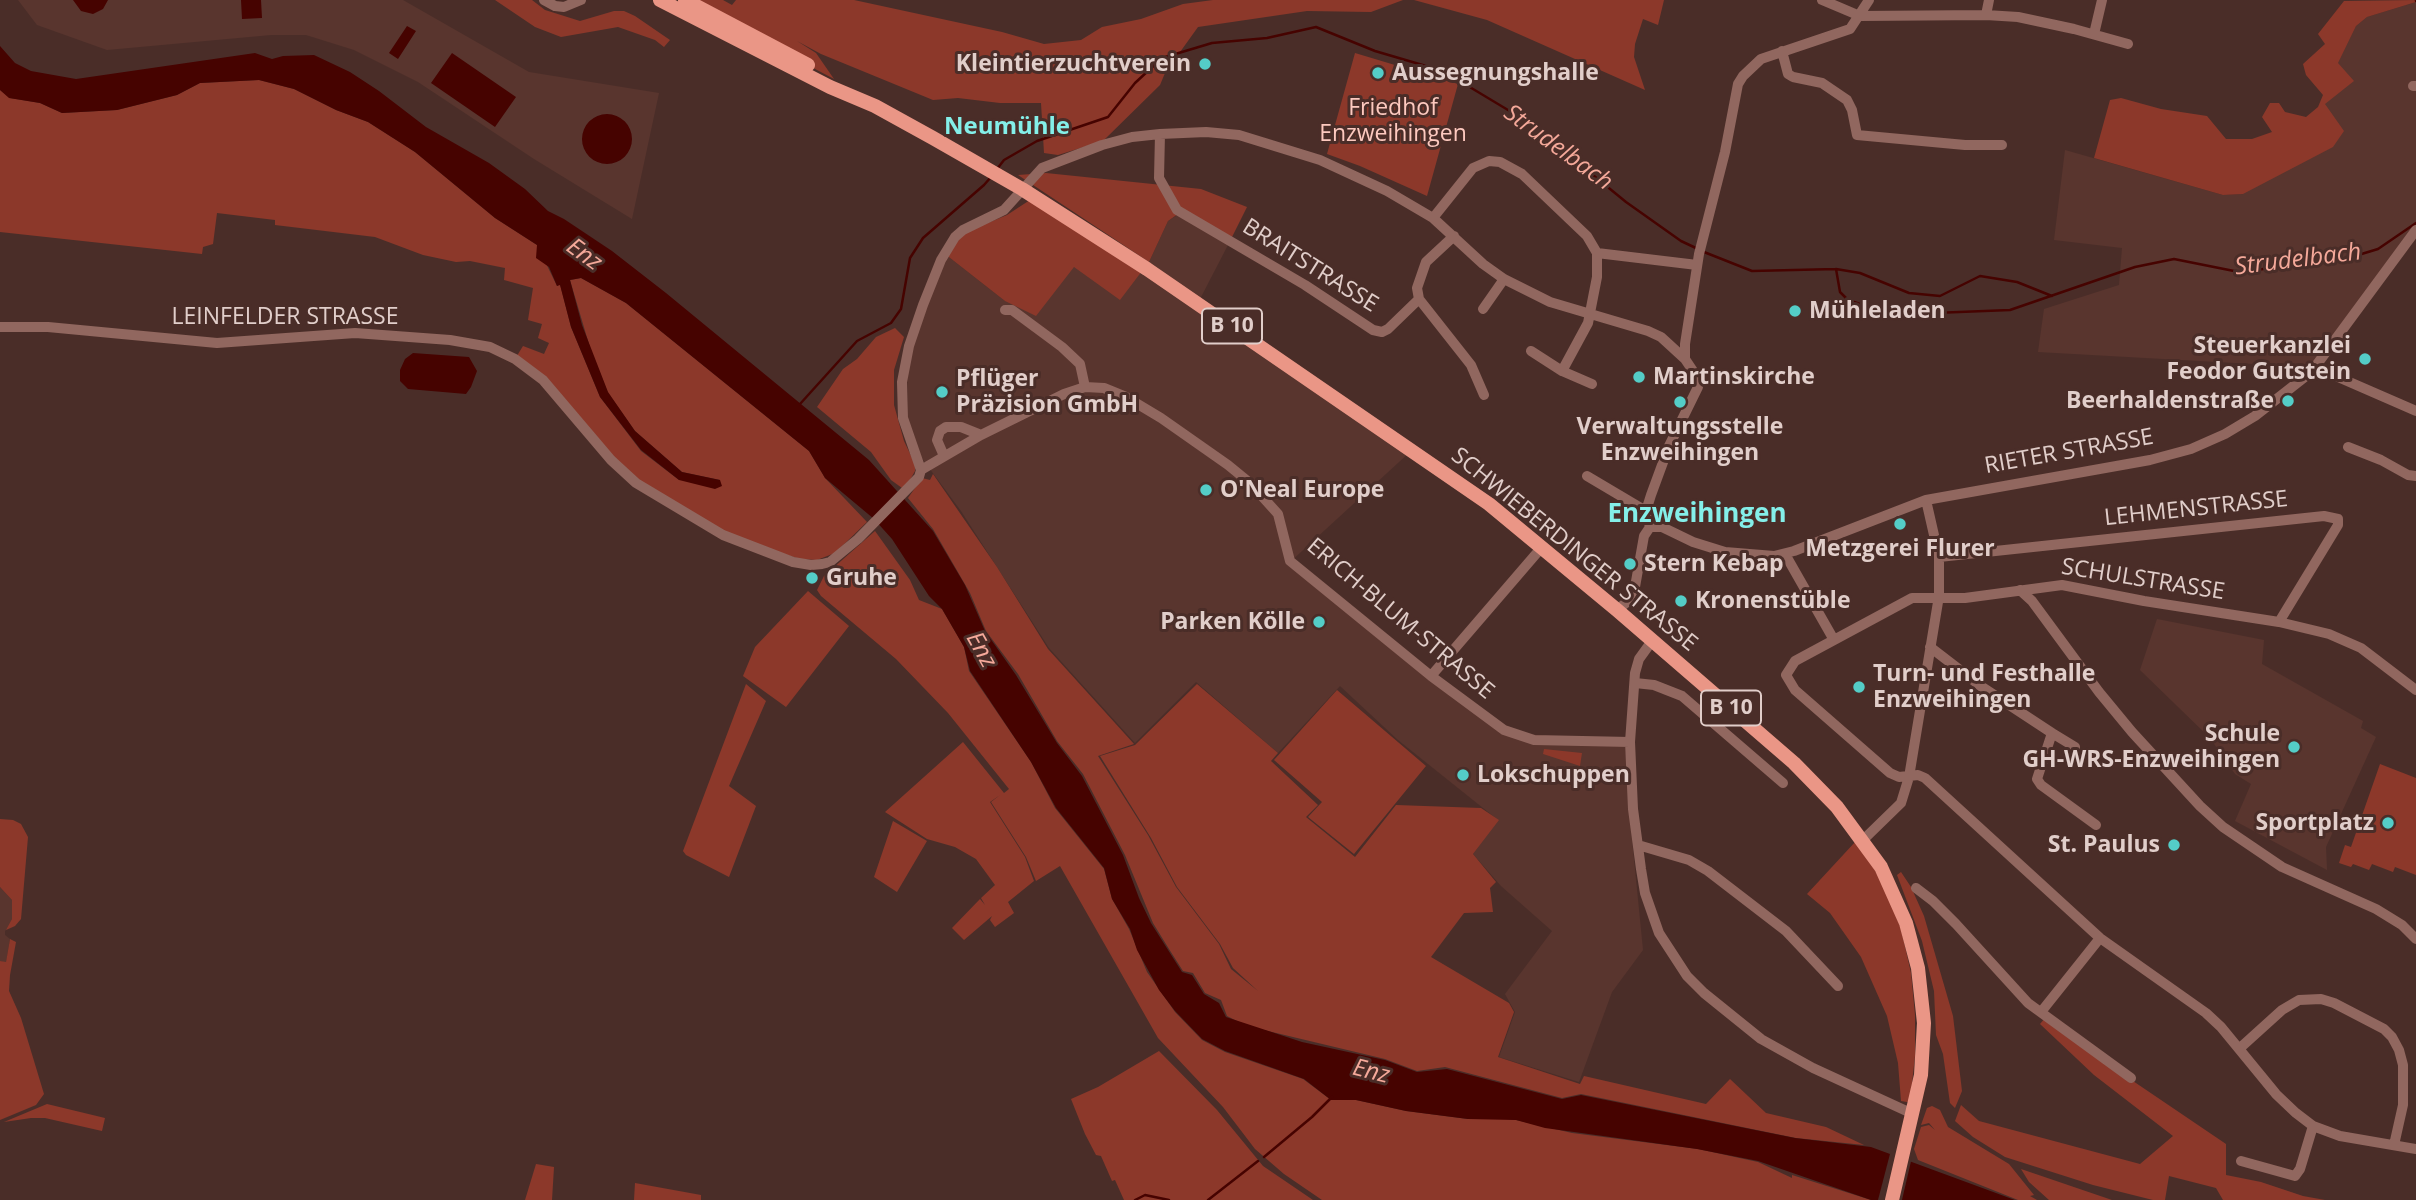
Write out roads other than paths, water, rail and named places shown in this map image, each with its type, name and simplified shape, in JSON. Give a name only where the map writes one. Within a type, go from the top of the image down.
[{"type":"main road","name":"SCHWIEBERDINGER STRASSE","points":[[660,0],[817,81],[875,106]]},
{"type":"main road","name":"SCHWIEBERDINGER STRASSE","points":[[685,0],[834,79],[875,106],[1022,188],[1357,411],[1489,504],[1794,763],[1837,807],[1881,867],[1906,923],[1918,968],[1923,998],[1921,1076],[1892,1200]]},
{"type":"street","points":[[544,0],[564,7],[581,0]]},
{"type":"street","points":[[1822,0],[1860,16],[2018,17],[2128,44]]},
{"type":"street","points":[[1685,359],[1698,260],[1725,152],[1738,84],[1751,66],[1761,59],[1850,29],[1869,0]]},
{"type":"street","points":[[1986,15],[1989,0]]},
{"type":"street","points":[[2094,34],[2102,0]]},
{"type":"street","points":[[1782,51],[1788,74],[1822,83],[1847,100],[1857,135],[1965,145],[2002,145]]},
{"type":"street","points":[[1005,310],[1012,310],[1062,347],[1080,364],[1085,387],[1064,394],[981,435],[921,470],[903,418],[901,395],[909,346],[923,304],[951,241],[963,230],[1004,210],[1042,168],[1102,145],[1132,137],[1206,132],[1255,139],[1334,166],[1414,205],[1504,279],[1550,302],[1661,337],[1685,359],[1697,377],[1699,387],[1669,446],[1647,511],[1650,527],[1644,536],[1635,587],[1627,602],[1617,610]]},
{"type":"street","name":"BRAITSTRASSE","points":[[1160,134],[1159,178],[1177,210],[1306,285],[1373,330],[1382,332],[1388,329],[1419,299]]},
{"type":"street","points":[[1433,218],[1473,168],[1489,161],[1500,162],[1522,174],[1542,191],[1587,236],[1597,253],[1597,277],[1588,323],[1562,371]]},
{"type":"street","name":"RIETER STRASSE","points":[[1650,527],[1662,527],[1693,542],[1725,552],[1759,556],[1785,554],[1926,500],[2150,460],[2191,449],[2225,434],[2255,416],[2288,392],[2315,366],[2416,230]]},
{"type":"street","points":[[1454,236],[1426,261],[1417,288],[1419,299],[1471,365],[1483,395]]},
{"type":"street","points":[[1597,253],[1698,260]]},
{"type":"street","points":[[1483,309],[1504,279]]},
{"type":"street","name":"LEINFELDER STRASSE","points":[[0,327],[48,327],[196,342],[253,342],[355,333],[480,344],[515,359],[543,380],[611,460],[636,482],[723,536],[784,559],[811,565],[830,562],[870,528],[916,482],[921,470]]},
{"type":"street","points":[[1531,351],[1562,371],[1592,384]]},
{"type":"street","points":[[2315,366],[2416,411]]},
{"type":"street","name":"ERICH-BLUM-STRASSE","points":[[1085,387],[1104,388],[1126,397],[1228,465],[1250,483],[1278,514],[1290,561],[1431,676],[1504,730],[1524,737],[1546,740],[1630,742]]},
{"type":"street","points":[[944,456],[937,440],[940,431],[946,427],[961,427],[981,435]]},
{"type":"street","points":[[2348,447],[2381,460],[2408,475],[2416,475]]},
{"type":"street","points":[[1587,477],[1647,511]]},
{"type":"street","points":[[1863,840],[1901,803],[1909,777],[1939,596],[1939,557],[1926,500]]},
{"type":"street","name":"LEHMENSTRASSE","points":[[1939,557],[2324,516],[2338,519],[2338,525],[2279,622]]},
{"type":"street","points":[[1431,676],[1542,547]]},
{"type":"street","points":[[1785,554],[1834,640]]},
{"type":"street","name":"SCHULSTRASSE","points":[[1909,777],[1890,773],[1795,690],[1786,675],[1795,661],[1912,598],[1965,598],[2062,586],[2169,606],[2279,622],[2345,639],[2416,690]]},
{"type":"street","points":[[2020,590],[2032,601],[2132,732],[2207,813],[2235,836],[2282,867],[2376,909],[2402,925],[2416,939]]},
{"type":"street","points":[[1652,641],[1639,659],[1630,742],[1633,809],[1645,894],[1658,933],[1687,976],[1703,993],[1761,1039],[1783,1053],[1913,1114]]},
{"type":"street","points":[[1930,647],[1982,687],[2075,747]]},
{"type":"street","points":[[1635,682],[1664,687],[1682,696],[1783,783]]},
{"type":"street","points":[[2052,733],[2037,779],[2041,785],[2096,825]]},
{"type":"street","points":[[1909,777],[1918,775],[1926,778],[2100,938],[2206,1013],[2240,1048],[2276,1094],[2313,1126],[2340,1136],[2416,1149]]},
{"type":"street","points":[[1638,845],[1689,860],[1708,871],[1786,931],[1838,986]]},
{"type":"street","points":[[1916,888],[1933,901],[2028,1003],[2131,1078]]},
{"type":"street","points":[[2041,1012],[2100,938]]},
{"type":"street","points":[[2240,1048],[2282,1010],[2299,1000],[2321,999],[2334,1003],[2384,1029],[2396,1043],[2403,1065],[2403,1105],[2394,1144]]},
{"type":"street","points":[[2241,1161],[2295,1176],[2300,1169],[2313,1126]]},
{"type":"water","points":[[73,0],[108,0],[103,9],[93,14],[81,11]]},
{"type":"water","points":[[241,0],[261,0],[262,18],[242,19]]},
{"type":"water","points":[[407,26],[416,31],[398,59],[389,53]]},
{"type":"water","name":"Enz","points":[[0,46],[15,63],[31,71],[76,79],[255,53],[272,59],[314,55],[350,72],[426,127],[489,163],[525,189],[548,211],[612,251],[666,293],[869,460],[933,531],[965,585],[985,631],[1016,675],[1057,743],[1082,776],[1123,855],[1151,923],[1182,972],[1192,975],[1204,994],[1219,1003],[1226,1017],[1302,1042],[1385,1060],[1417,1072],[1447,1069],[1562,1099],[1581,1095],[1795,1138],[1871,1147],[2015,1200],[1871,1200],[1758,1161],[1697,1149],[1545,1128],[1516,1120],[1468,1119],[1406,1111],[1356,1100],[1331,1100],[1304,1079],[1225,1051],[1202,1039],[1159,990],[1137,950],[1130,929],[1112,899],[1104,868],[1056,808],[1031,762],[970,671],[964,647],[942,609],[929,596],[892,539],[874,519],[825,478],[809,451],[626,303],[581,278],[570,280],[582,325],[608,392],[635,431],[682,472],[720,480],[722,486],[715,489],[679,480],[641,450],[600,397],[571,327],[560,285],[557,286],[549,267],[536,258],[537,245],[495,218],[415,152],[368,122],[294,89],[259,80],[200,83],[177,95],[117,110],[62,113],[40,103],[9,98],[0,90]]},
{"type":"water","points":[[452,53],[516,97],[495,127],[431,83]]},
{"type":"water","points":[[607,114],[625,121],[632,139],[625,157],[607,164],[589,157],[582,139],[589,121]]},
{"type":"water","points":[[413,353],[469,357],[477,371],[471,387],[466,394],[408,389],[400,381],[400,370],[405,359]]},
{"type":"waterway","name":"Strudelbach","points":[[997,169],[1004,160],[1037,141],[1108,117],[1135,83],[1162,58],[1212,43],[1267,38],[1316,27],[1375,51],[1443,71],[1528,122],[1626,202],[1681,241],[1698,249]]},
{"type":"waterway","name":"Strudelbach","points":[[800,404],[857,341],[891,323],[901,309],[910,258],[923,238],[991,177]]},
{"type":"waterway","name":"Strudelbach","points":[[1836,269],[1840,292],[1848,300],[1875,309],[1934,313],[2010,310],[2135,267],[2174,259],[2239,272],[2345,259],[2378,249],[2416,223]]},
{"type":"waterway","name":"Strudelbach","points":[[1704,252],[1752,271],[1836,269],[1860,273],[1909,293],[1940,296],[1980,276],[2017,282],[2052,296]]},
{"type":"waterway","points":[[1264,1157],[1332,1097]]},
{"type":"waterway","points":[[1208,1200],[1258,1161]]},
{"type":"waterway","points":[[1135,1200],[1145,1195],[1169,1200]]},
{"type":"place","name":"Kleintierzuchtverein","points":[[1205,64]]},
{"type":"place","name":"Aussegnungshalle","points":[[1378,73]]},
{"type":"place","name":"Mühleladen","points":[[1795,311]]},
{"type":"place","name":"Steuerkanzlei Feodor Gutstein","points":[[2365,359]]},
{"type":"place","name":"Martinskirche","points":[[1639,377]]},
{"type":"place","name":"Pflüger Präzision GmbH","points":[[942,392]]},
{"type":"place","name":"Beerhaldenstraße","points":[[2288,401]]},
{"type":"place","name":"Verwaltungsstelle Enzweihingen","points":[[1680,402]]},
{"type":"place","name":"O'Neal Europe","points":[[1206,490]]},
{"type":"place","name":"Metzgerei Flurer","points":[[1900,524]]},
{"type":"place","name":"Stern Kebap","points":[[1630,564]]},
{"type":"place","name":"Gruhe","points":[[812,578]]},
{"type":"place","name":"Kronenstüble","points":[[1681,601]]},
{"type":"place","name":"Parken Kölle","points":[[1319,622]]},
{"type":"place","name":"Turn- und Festhalle Enzweihingen","points":[[1859,687]]},
{"type":"place","name":"Schule GH-WRS-Enzweihingen","points":[[2294,747]]},
{"type":"place","name":"Lokschuppen","points":[[1463,775]]},
{"type":"place","name":"Sportplatz","points":[[2388,823]]},
{"type":"place","name":"St. Paulus","points":[[2174,845]]},
{"type":"district","name":"Neumühle","points":[[1007,127]]},
{"type":"district","name":"Enzweihingen","points":[[1697,515]]},
{"type":"park label","name":"Friedhof Enzweihingen","points":[[1393,121]]}]
